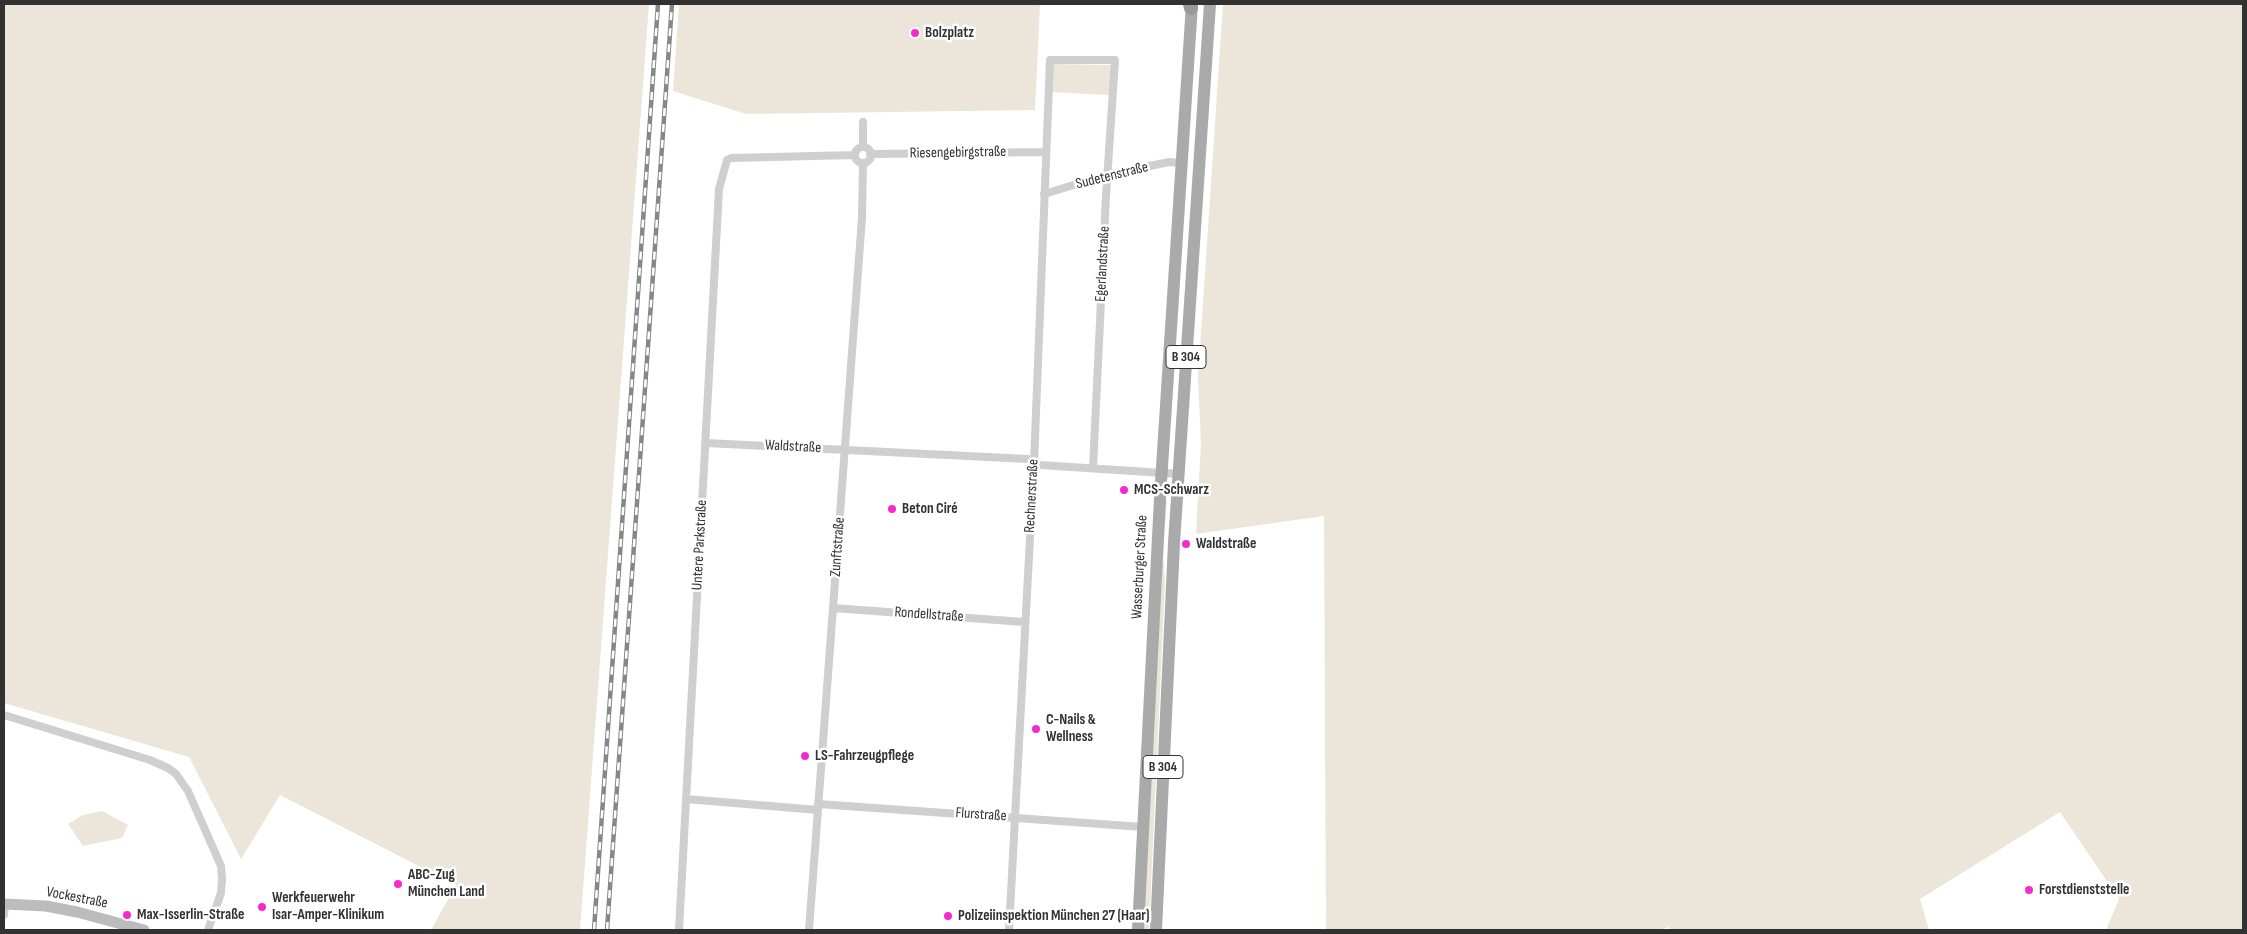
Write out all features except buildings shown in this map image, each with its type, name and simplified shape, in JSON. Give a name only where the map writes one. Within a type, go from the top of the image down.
[{"type":"main road","name":"B 304","points":[[1156,930],[1179,474],[1210,4]]},
{"type":"main road","name":"Wasserburger Straße","points":[[1138,930],[1162,472],[1191,5]]},
{"type":"main road","name":"Vockestraße","points":[[4,908],[46,906],[77,912],[144,930]]},
{"type":"street","name":"Rechnerstraße","points":[[1009,930],[1034,463],[1049,62],[1050,60],[1115,60]]},
{"type":"street","name":"Egerlandstraße","points":[[1093,468],[1107,175],[1115,60]]},
{"type":"street","points":[[863,122],[863,148]]},
{"type":"street","points":[[863,148],[868,150],[870,154],[868,160],[863,163],[857,161],[855,155],[858,149],[863,148]]},
{"type":"street","name":"Riesengebirgstraße","points":[[870,154],[1046,152]]},
{"type":"street","name":"Untere Parkstraße","points":[[679,930],[718,189],[727,160],[739,156],[855,155]]},
{"type":"street","name":"Sudetenstraße","points":[[1044,194],[1107,175],[1169,162],[1181,163]]},
{"type":"street","name":"Zunftstraße","points":[[809,930],[864,196],[863,163]]},
{"type":"street","name":"Waldstraße","points":[[706,443],[1028,459],[1034,463],[1179,474]]},
{"type":"street","name":"Rondellstraße","points":[[833,608],[1024,622]]},
{"type":"street","points":[[4,716],[150,760],[176,774],[183,782],[192,799],[221,866],[220,893],[208,930]]},
{"type":"street","name":"Flurstraße","points":[[686,799],[1143,827]]},
{"type":"shaded area","points":[[4,4],[649,4],[580,930],[431,930],[456,885],[280,795],[241,859],[189,757],[4,703]]},
{"type":"shaded area","points":[[679,4],[1040,4],[1035,110],[746,114],[673,91]]},
{"type":"shaded area","points":[[1223,4],[2243,4],[2243,930],[2106,930],[2119,899],[2060,812],[1920,899],[1929,930],[1670,930],[1669,927],[1660,930],[1326,930],[1324,516],[1196,534],[1201,444],[1198,378]]},
{"type":"shaded area","points":[[1050,64],[1111,65],[1110,95],[1049,92]]},
{"type":"shaded area","points":[[1165,500],[1167,500],[1163,554],[1165,582],[1149,930],[1143,930]]},
{"type":"shaded area","points":[[102,811],[128,825],[122,838],[83,846],[68,824],[83,815]]},
{"type":"railway","points":[[594,930],[658,4]]},
{"type":"railway","points":[[607,930],[672,4]]},
{"type":"place","name":"Bolzplatz","points":[[915,33]]},
{"type":"place","name":"MCS-Schwarz","points":[[1124,490]]},
{"type":"place","name":"Beton Ciré","points":[[892,509]]},
{"type":"place","name":"Waldstraße","points":[[1186,544]]},
{"type":"place","name":"C-Nails & Wellness","points":[[1036,729]]},
{"type":"place","name":"LS-Fahrzeugpflege","points":[[805,756]]},
{"type":"place","name":"ABC-Zug München Land","points":[[398,884]]},
{"type":"place","name":"Forstdienststelle","points":[[2029,890]]},
{"type":"place","name":"Werkfeuerwehr Isar-Amper-Klinikum","points":[[262,907]]},
{"type":"place","name":"Max-Isserlin-Straße","points":[[127,915]]},
{"type":"place","name":"Polizeiinspektion München 27 (Haar)","points":[[948,916]]}]
